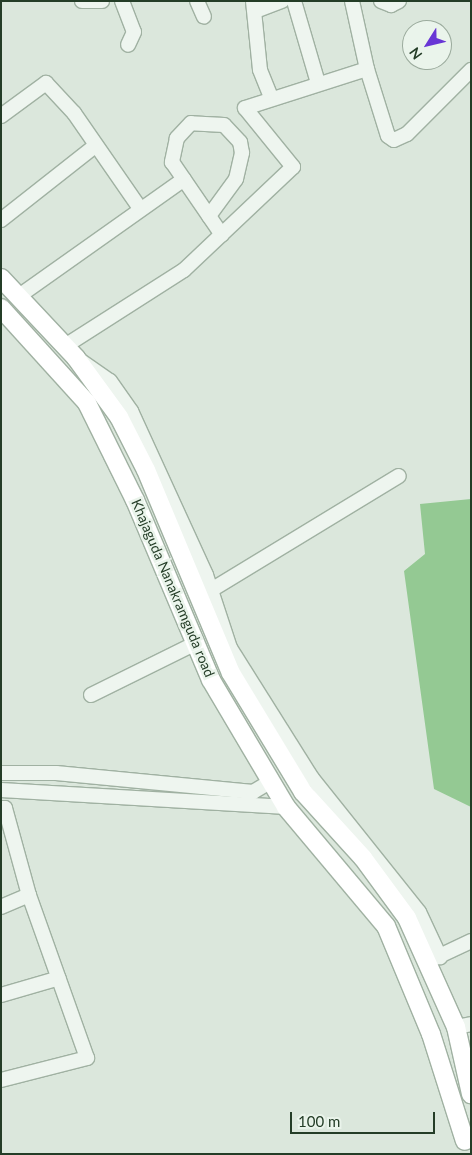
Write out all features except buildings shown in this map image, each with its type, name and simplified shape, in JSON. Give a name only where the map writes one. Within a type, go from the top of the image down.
[{"type":"main road","name":"Khajaguda Nanakramguda road","points":[[1,278],[71,352],[106,396],[134,445],[204,594],[214,641],[253,696],[304,792],[385,886],[434,959],[463,1025],[471,1094]]},
{"type":"main road","name":"Khajaguda Nanakramguda road","points":[[1,308],[87,403],[169,574],[194,644],[286,807],[386,926],[431,1034],[465,1143]]},
{"type":"street","points":[[82,1],[102,1]]},
{"type":"street","points":[[122,1],[134,32],[128,45]]},
{"type":"street","points":[[197,1],[204,17]]},
{"type":"street","points":[[271,98],[257,50],[256,6],[282,1]]},
{"type":"street","points":[[294,1],[318,82]]},
{"type":"street","points":[[352,1],[367,69],[388,136],[394,140],[407,134],[471,70]]},
{"type":"street","points":[[381,1],[391,5],[399,1]]},
{"type":"street","points":[[71,352],[166,282],[222,236],[292,167],[246,108],[318,82],[367,69]]},
{"type":"street","points":[[1,116],[46,83],[74,113],[139,207]]},
{"type":"street","points":[[210,216],[240,166],[240,142],[231,129],[191,124],[182,131],[171,149],[172,162],[222,236]]},
{"type":"street","points":[[1,220],[95,146]]},
{"type":"street","points":[[20,296],[139,207],[184,179]]},
{"type":"street","points":[[204,594],[399,476]]},
{"type":"street","points":[[91,695],[194,644]]},
{"type":"street","points":[[1,773],[56,772],[253,792],[271,780]]},
{"type":"street","points":[[1,790],[286,807]]},
{"type":"street","points":[[1,808],[5,808],[29,895],[88,1058],[1,1080]]},
{"type":"street","points":[[1,907],[29,895]]},
{"type":"street","points":[[434,959],[471,942]]},
{"type":"street","points":[[1,995],[59,978]]},
{"type":"shaded area","points":[[471,499],[471,807],[434,789],[404,571],[425,554],[420,504]]}]
